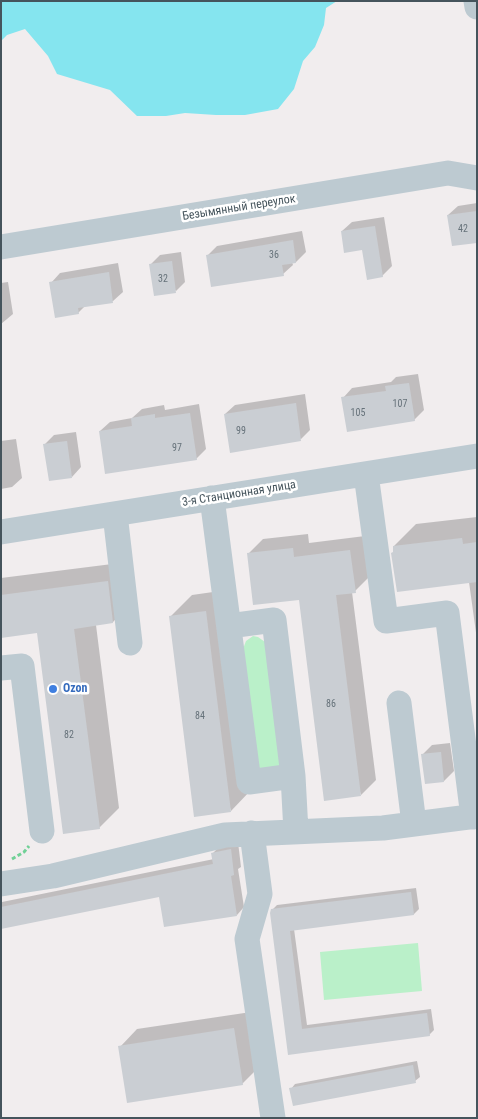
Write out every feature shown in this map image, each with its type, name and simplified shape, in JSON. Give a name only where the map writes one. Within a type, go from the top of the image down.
[{"type":"street","points":[[476,1],[477,8]]},
{"type":"street","name":"Безымянный переулок","points":[[1,247],[448,174],[477,178]]},
{"type":"street","name":"3-я Станционная улица","points":[[1,532],[477,456]]},
{"type":"street","points":[[4,883],[53,876],[225,835],[383,828],[475,817],[447,613],[386,621],[366,474]]},
{"type":"street","points":[[212,498],[249,782],[293,776]]},
{"type":"street","points":[[115,514],[130,643]]},
{"type":"street","points":[[229,626],[274,620],[293,776],[296,832]]},
{"type":"street","points":[[1,668],[22,666],[42,831]]},
{"type":"street","points":[[399,703],[414,824]]},
{"type":"street","points":[[252,834],[260,894],[247,939],[273,1118]]},
{"type":"path","points":[[4,883],[3,864],[24,852],[42,831]]},
{"type":"green space","points":[[253,636],[265,642],[280,765],[278,769],[262,770],[259,767],[243,649],[246,641]]},
{"type":"green space","points":[[418,943],[422,991],[324,1000],[320,952]]},
{"type":"water","points":[[1,1],[337,1],[326,8],[324,25],[315,47],[303,61],[294,89],[278,109],[245,115],[185,113],[166,116],[137,116],[110,90],[57,74],[48,56],[25,29],[7,35],[1,41]]},
{"type":"building","points":[[477,211],[477,243],[452,246],[447,215]]},
{"type":"building","points":[[375,226],[383,277],[367,280],[362,250],[344,253],[341,231]]},
{"type":"building","points":[[293,240],[296,263],[282,265],[284,276],[211,287],[206,255]]},
{"type":"building","points":[[172,261],[176,293],[154,296],[149,264]]},
{"type":"building","points":[[109,272],[113,303],[78,308],[79,314],[55,318],[49,282]]},
{"type":"building","points":[[409,383],[415,421],[347,432],[341,397],[386,391],[385,386]]},
{"type":"building","points":[[296,403],[301,441],[230,453],[224,414]]},
{"type":"building","points":[[190,413],[197,460],[105,474],[99,431],[132,426],[131,418],[155,414],[155,418]]},
{"type":"building","points":[[67,441],[72,478],[49,481],[43,444]]},
{"type":"building","points":[[462,538],[463,544],[477,542],[477,582],[397,592],[391,553],[393,552],[393,546]]},
{"type":"building","points":[[293,548],[294,557],[350,550],[356,593],[336,595],[361,796],[324,801],[299,600],[253,605],[247,553]]},
{"type":"building","points":[[108,581],[113,623],[74,629],[100,829],[63,834],[37,633],[1,638],[1,595]]},
{"type":"building","points":[[206,611],[231,812],[194,817],[169,616]]},
{"type":"building","points":[[441,752],[444,782],[425,784],[421,754]]},
{"type":"building","points":[[231,849],[234,875],[231,876],[237,916],[164,927],[159,897],[1,929],[1,907],[213,864],[211,853]]},
{"type":"building","points":[[411,892],[414,915],[290,931],[302,1029],[427,1013],[430,1036],[288,1055],[271,909]]},
{"type":"building","points":[[234,1028],[243,1085],[127,1103],[118,1046]]},
{"type":"building","points":[[413,1065],[416,1083],[293,1106],[289,1088]]},
{"type":"place","name":"Ozon","points":[[53,689]]}]
